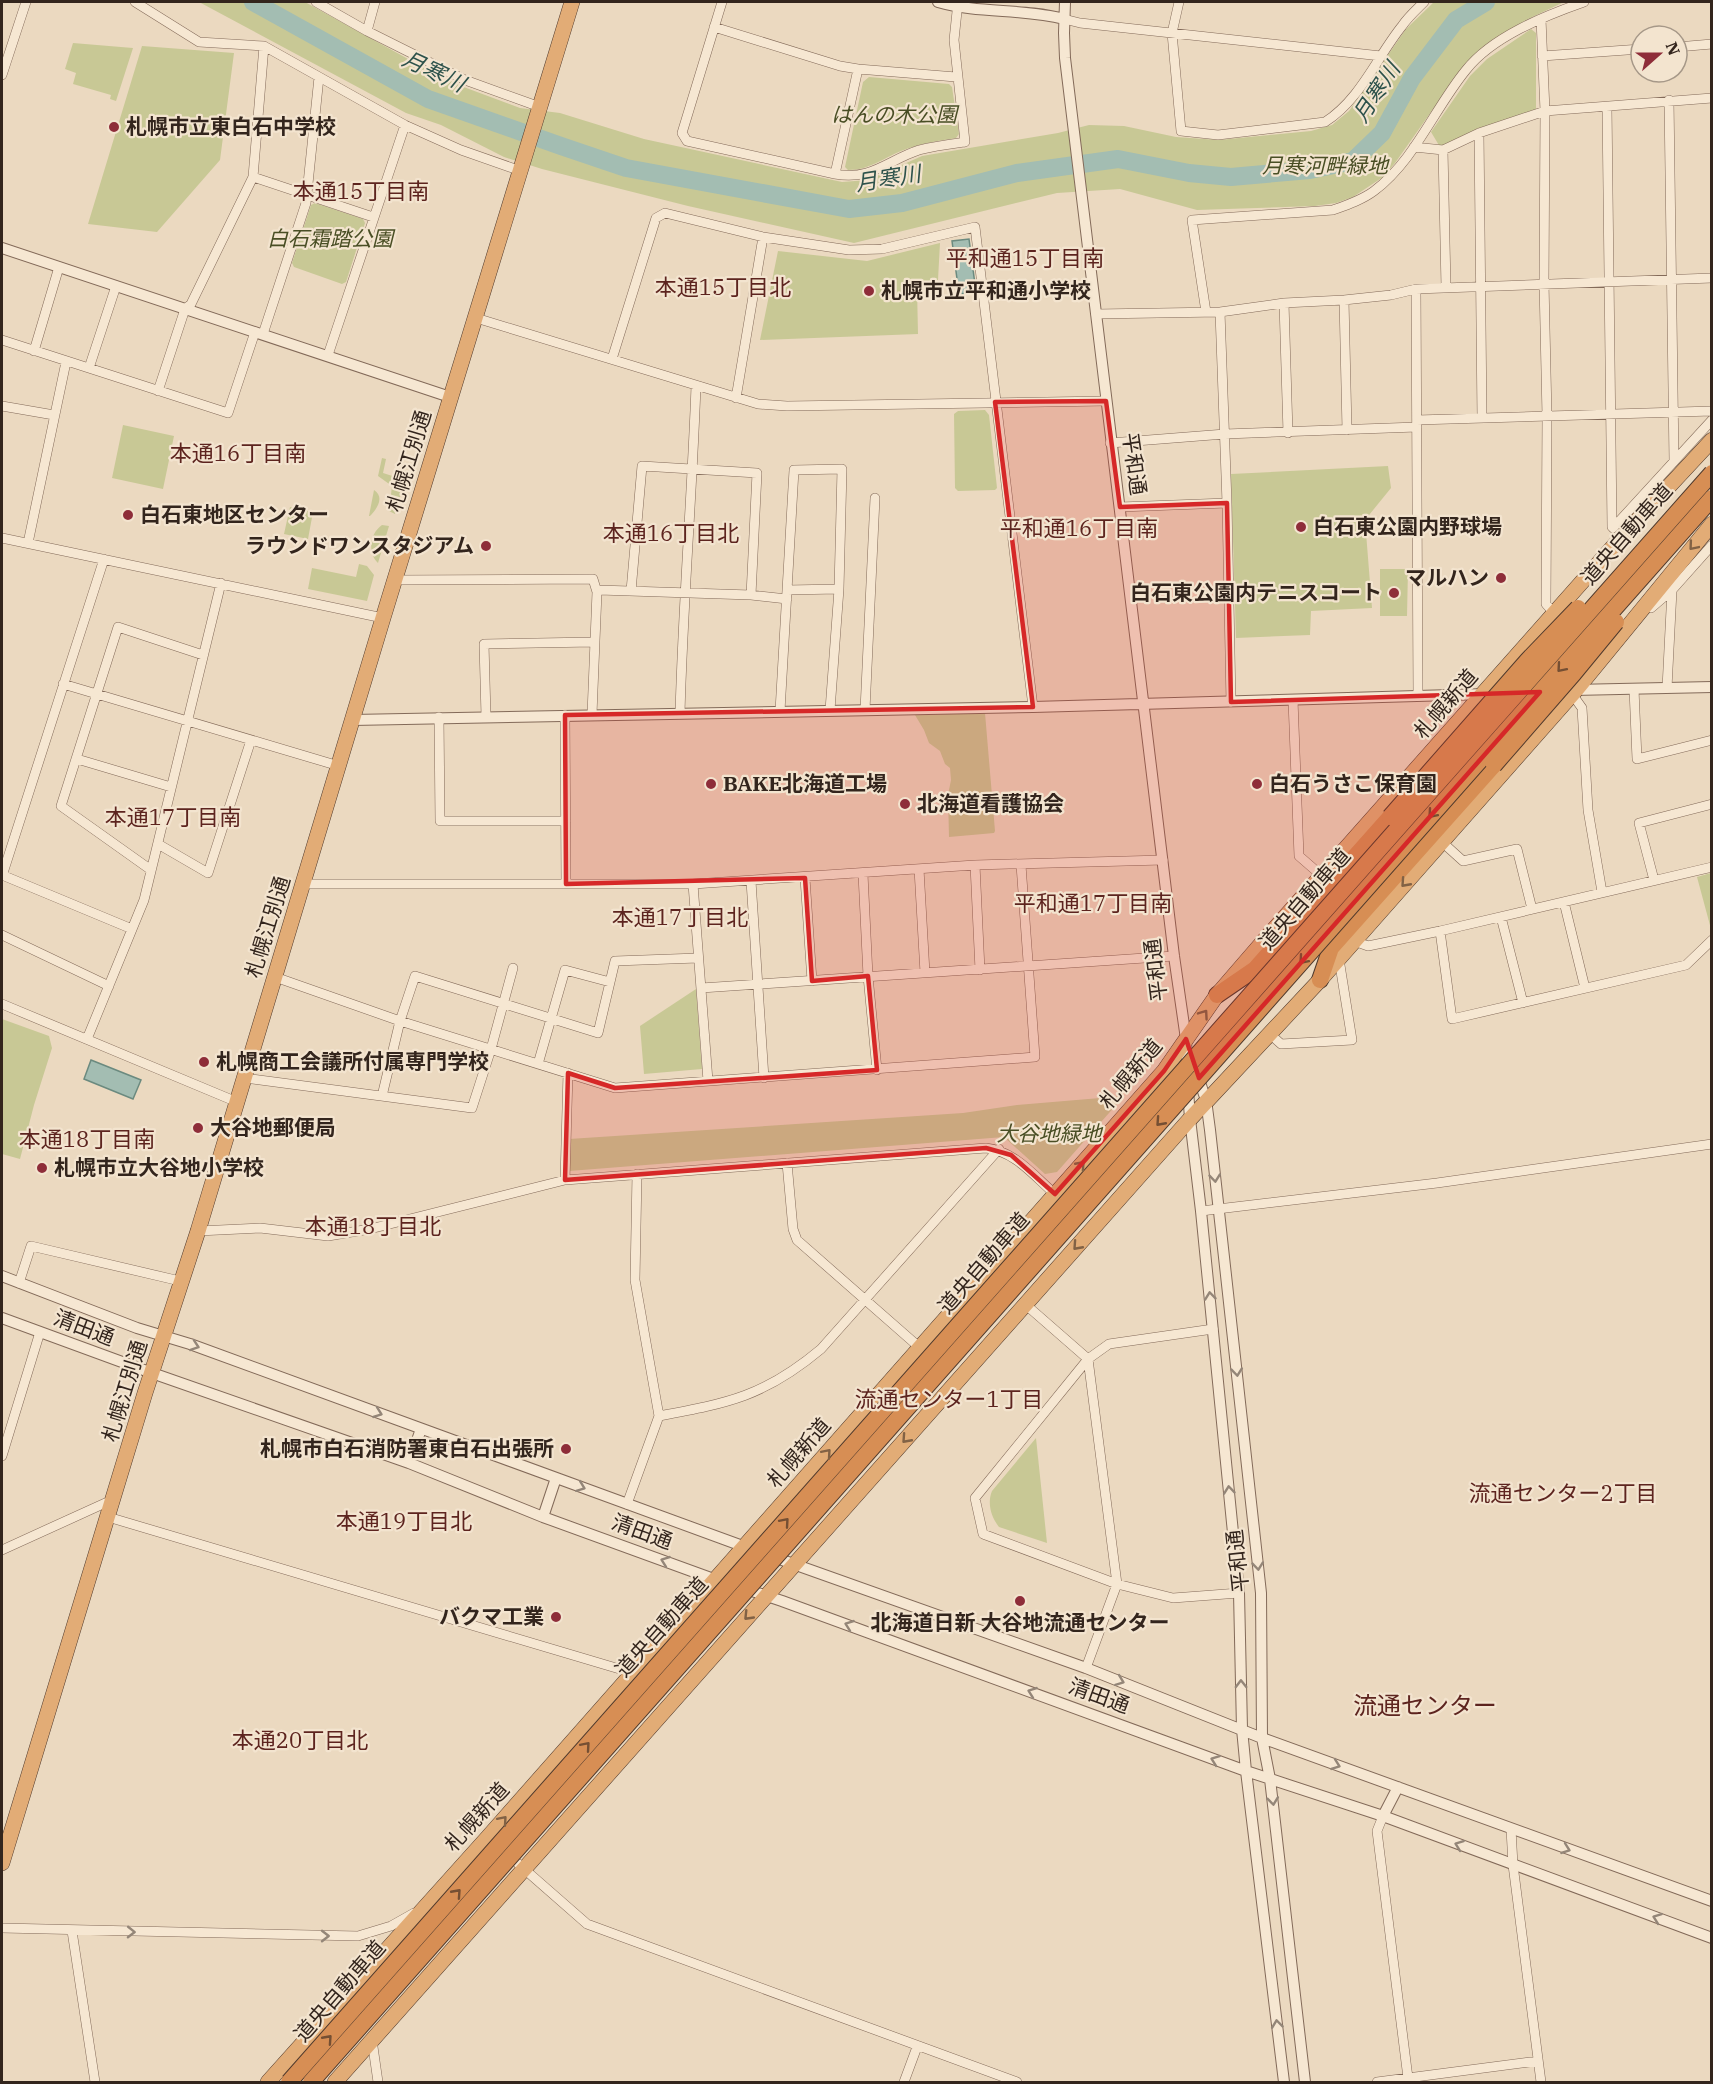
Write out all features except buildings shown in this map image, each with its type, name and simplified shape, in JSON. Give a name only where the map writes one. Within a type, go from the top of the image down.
[{"type":"highway","name":"札幌江別通","points":[[2,1863],[180,1281],[198,1231],[394,580],[572,2]]},
{"type":"highway","name":"札幌新道","points":[[268,2082],[488,1837],[1164,1071],[1217,996],[1554,613],[1620,532],[1712,440]]},
{"type":"highway","points":[[1217,996],[1255,969],[1528,660],[1712,472]]},
{"type":"highway","name":"道央自動車道","points":[[289,2082],[1712,472]]},
{"type":"highway","name":"道央自動車道","points":[[311,2082],[1712,498]]},
{"type":"highway","points":[[340,2078],[1206,1100],[1320,980],[1442,842],[1574,692],[1712,524]]},
{"type":"highway","points":[[1320,980],[1331,948],[1574,673],[1620,616],[1676,538]]},
{"type":"street","points":[[2,74],[26,2]]},
{"type":"street","points":[[135,2],[149,5],[199,42],[264,46],[405,126],[461,150],[523,164]]},
{"type":"street","points":[[316,2],[367,31],[465,80],[538,113]]},
{"type":"street","points":[[367,31],[375,2]]},
{"type":"street","points":[[722,2],[682,134],[683,138],[687,141],[835,174],[857,176],[878,170],[920,150],[966,142],[956,77],[954,40],[958,4]]},
{"type":"street","points":[[938,2],[1046,14],[1080,23],[1381,56]]},
{"type":"street","name":"平和通","points":[[1065,2],[1065,58],[1074,136],[1110,442],[1186,1039],[1190,1119],[1239,1593],[1242,1729],[1284,2082]]},
{"type":"street","points":[[1179,2],[1172,33],[1181,131],[1218,135],[1325,122],[1350,101],[1402,25],[1424,2]]},
{"type":"street","points":[[1206,312],[1192,220],[1333,210],[1353,203],[1373,192],[1394,173],[1414,147],[1467,69],[1493,45],[1541,19],[1584,2]]},
{"type":"street","points":[[1541,19],[1545,111],[1544,283],[1548,416],[1546,604],[1554,613]]},
{"type":"street","points":[[714,27],[824,62],[858,69],[956,77]]},
{"type":"street","points":[[1689,46],[1712,44]]},
{"type":"street","points":[[158,390],[185,309],[191,304],[253,177],[264,46]]},
{"type":"street","points":[[1542,56],[1629,50]]},
{"type":"street","points":[[835,174],[858,69]]},
{"type":"street","points":[[2,340],[228,413],[306,203],[319,77]]},
{"type":"street","points":[[1414,147],[1443,150],[1479,133],[1545,111],[1712,98]]},
{"type":"street","points":[[1669,100],[1674,461]]},
{"type":"street","points":[[1607,107],[1612,414],[1620,532]]},
{"type":"street","points":[[328,355],[405,126]]},
{"type":"street","points":[[1479,133],[1482,418]]},
{"type":"street","points":[[1443,150],[1446,287]]},
{"type":"street","points":[[253,177],[373,217]]},
{"type":"street","points":[[612,359],[656,218],[665,213],[763,237],[849,250],[882,249],[975,227],[1033,707]]},
{"type":"street","points":[[736,398],[763,237]]},
{"type":"street","points":[[2,251],[59,267],[450,397]]},
{"type":"street","points":[[34,351],[59,267]]},
{"type":"street","points":[[1096,314],[1220,312],[1284,303],[1391,295],[1416,289],[1479,285],[1712,279]]},
{"type":"street","points":[[88,368],[116,286]]},
{"type":"street","points":[[1416,289],[1418,696]]},
{"type":"street","points":[[1344,300],[1347,430]]},
{"type":"street","points":[[1284,303],[1288,433]]},
{"type":"street","points":[[1220,312],[1231,702]]},
{"type":"street","points":[[476,318],[758,404],[787,406],[1106,401]]},
{"type":"street","points":[[28,543],[66,362]]},
{"type":"street","points":[[680,713],[684,594],[693,470],[696,386]]},
{"type":"street","points":[[2,406],[54,415]]},
{"type":"street","points":[[1110,442],[1225,434],[1347,430],[1482,418],[1712,411]]},
{"type":"street","points":[[1620,532],[1674,461],[1712,420]]},
{"type":"street","points":[[631,591],[642,466],[757,473],[751,595]]},
{"type":"street","points":[[780,711],[794,470],[842,469],[839,589],[831,710]]},
{"type":"street","points":[[865,710],[875,498]]},
{"type":"street","points":[[1120,507],[1227,503]]},
{"type":"street","points":[[2,538],[383,618]]},
{"type":"street","points":[[1623,632],[1672,590],[1712,545]]},
{"type":"street","points":[[104,559],[2,876],[132,929]]},
{"type":"street","points":[[394,580],[593,579],[597,592],[592,714]]},
{"type":"street","points":[[87,1040],[144,900],[221,584]]},
{"type":"street","points":[[597,592],[599,590],[751,595],[839,589]]},
{"type":"street","points":[[1667,688],[1672,590]]},
{"type":"street","points":[[151,870],[62,806],[118,627],[203,655]]},
{"type":"street","points":[[486,716],[484,644],[594,642]]},
{"type":"street","points":[[63,684],[339,766]]},
{"type":"street","points":[[352,720],[1033,707],[1712,687]]},
{"type":"street","points":[[1634,688],[1637,759],[1712,740]]},
{"type":"street","points":[[1574,692],[1582,708],[1588,810],[1602,892]]},
{"type":"street","points":[[1293,700],[1299,856],[1322,876]]},
{"type":"street","points":[[565,715],[566,884]]},
{"type":"street","points":[[439,717],[440,821],[566,821]]},
{"type":"street","points":[[158,844],[208,873],[251,740]]},
{"type":"street","points":[[77,759],[171,787]]},
{"type":"street","points":[[1653,880],[1639,823],[1712,804]]},
{"type":"street","points":[[1442,842],[1463,861],[1517,849],[1532,909]]},
{"type":"street","points":[[302,884],[693,884],[975,865],[1163,860]]},
{"type":"street","points":[[975,865],[980,970]]},
{"type":"street","points":[[274,977],[400,1021],[615,1088],[1035,1057],[1021,865]]},
{"type":"street","points":[[1354,941],[1368,946],[1712,867]]},
{"type":"street","points":[[919,869],[925,973]]},
{"type":"street","points":[[863,874],[868,976],[877,1070]]},
{"type":"street","points":[[805,878],[812,981]]},
{"type":"street","points":[[751,881],[764,1078]]},
{"type":"street","points":[[693,884],[708,1081]]},
{"type":"street","points":[[1564,902],[1585,988]]},
{"type":"street","points":[[1502,917],[1523,1003]]},
{"type":"street","points":[[1440,931],[1452,1020],[1686,965],[1712,940]]},
{"type":"street","points":[[2,935],[109,986]]},
{"type":"street","points":[[701,988],[1174,956]]},
{"type":"street","points":[[382,1096],[400,1021],[415,976],[598,1033],[615,961],[698,958]]},
{"type":"street","points":[[1270,1034],[1281,1044],[1352,1040],[1339,958]]},
{"type":"street","points":[[244,1078],[472,1108],[513,968]]},
{"type":"street","points":[[538,1064],[565,970],[610,982]]},
{"type":"street","points":[[2,1004],[237,1102]]},
{"type":"street","name":"平和通","points":[[1186,1039],[1206,1100],[1261,1593],[1262,1738],[1270,1779],[1305,2082]]},
{"type":"street","points":[[565,1180],[567,1073]]},
{"type":"street","points":[[1201,1211],[1437,1183],[1712,1144]]},
{"type":"street","points":[[198,1231],[260,1228],[328,1236],[370,1229],[565,1180],[986,1148],[999,1149],[1011,1155],[1055,1194]]},
{"type":"street","points":[[659,1416],[728,1402],[756,1392],[790,1374],[821,1350],[999,1149]]},
{"type":"street","points":[[787,1163],[793,1229],[797,1240],[919,1347]]},
{"type":"street","points":[[627,1504],[659,1416],[635,1280],[637,1174]]},
{"type":"street","points":[[20,1283],[31,1246],[180,1281]]},
{"type":"street","name":"清田通","points":[[2,1276],[744,1547],[1086,1668],[1262,1738],[1712,1901]]},
{"type":"street","points":[[1025,1304],[1088,1359],[1117,1584],[1086,1668]]},
{"type":"street","name":"清田通","points":[[2,1318],[152,1373],[409,1462],[543,1517],[714,1580],[768,1596],[1246,1771],[1383,1816],[1712,1938]]},
{"type":"street","points":[[1213,1329],[1109,1344],[1088,1359],[975,1498],[983,1534],[1117,1584],[1173,1598],[1239,1593]]},
{"type":"street","points":[[2,1456],[40,1332]]},
{"type":"street","points":[[409,1462],[421,1429]]},
{"type":"street","points":[[543,1517],[556,1478]]},
{"type":"street","points":[[2,1550],[114,1499]]},
{"type":"street","points":[[108,1517],[633,1673]]},
{"type":"street","points":[[1398,1787],[1377,1831],[1408,2078]]},
{"type":"street","points":[[1511,1829],[1513,1865],[1541,2082]]},
{"type":"street","points":[[488,1837],[587,1924],[1017,2082]]},
{"type":"street","points":[[2,1928],[358,1936],[392,1926],[426,1906]]},
{"type":"street","points":[[72,1931],[95,2082]]},
{"type":"street","points":[[372,2040],[378,2082]]},
{"type":"street","points":[[904,2082],[917,2047]]},
{"type":"street","points":[[1377,2082],[1538,2061]]},
{"type":"highlighted area","points":[[1106,401],[1120,507],[1227,503],[1231,702],[1540,692],[1199,1078],[1186,1039],[1164,1071],[1055,1194],[1011,1155],[986,1148],[565,1180],[568,1073],[615,1088],[877,1070],[868,976],[812,981],[805,878],[566,884],[565,715],[1033,707],[995,402]]},
{"type":"green space","name":"月寒河畔緑地","points":[[199,2],[305,2],[428,70],[461,86],[520,108],[560,113],[644,139],[842,182],[868,180],[922,156],[1058,133],[1089,125],[1124,126],[1176,137],[1219,140],[1311,131],[1332,125],[1349,111],[1406,29],[1434,2],[1564,2],[1526,20],[1490,43],[1448,88],[1383,177],[1353,197],[1336,203],[1315,206],[1197,210],[1120,189],[1057,193],[854,243],[688,206],[542,169],[504,157],[441,125],[406,113]]},
{"type":"green space","points":[[1531,29],[1536,33],[1536,109],[1534,112],[1440,147],[1431,132],[1470,76],[1487,59]]},
{"type":"green space","points":[[73,43],[133,48],[116,101],[110,99],[111,95],[73,84],[76,73],[65,69]]},
{"type":"green space","points":[[142,46],[234,53],[220,160],[157,232],[88,224]]},
{"type":"green space","name":"はんの木公園","points":[[869,77],[949,84],[952,87],[959,134],[956,138],[915,146],[869,166],[848,170],[845,167],[863,82]]},
{"type":"green space","name":"白石霜踏公園","points":[[315,203],[363,219],[365,223],[346,282],[342,284],[294,267],[292,263],[311,205]]},
{"type":"green space","points":[[940,243],[938,280],[917,288],[918,334],[760,340],[778,251],[867,261]]},
{"type":"green space","points":[[985,410],[989,415],[997,488],[995,490],[958,491],[955,488],[954,414],[958,411]]},
{"type":"green space","points":[[123,425],[174,436],[163,489],[112,478]]},
{"type":"green space","points":[[382,458],[386,459],[383,473],[405,480],[395,514],[389,511],[392,486],[378,476]]},
{"type":"green space","points":[[1388,466],[1391,488],[1365,520],[1372,608],[1311,611],[1310,635],[1236,638],[1231,474]]},
{"type":"green space","points":[[374,490],[379,496],[379,503],[369,516]]},
{"type":"green space","points":[[290,507],[313,512],[308,539],[284,534]]},
{"type":"green space","points":[[382,525],[389,526],[378,563],[372,554],[371,543],[375,533]]},
{"type":"green space","points":[[359,564],[367,566],[374,575],[367,601],[308,589],[312,568],[356,577]]},
{"type":"green space","name":"白石東公園内テニスコート","points":[[1380,569],[1408,569],[1407,616],[1380,616]]},
{"type":"green space","points":[[985,713],[995,831],[994,833],[949,837],[950,768],[945,764],[940,751],[929,743],[915,715]]},
{"type":"green space","points":[[1712,873],[1711,929],[1697,877]]},
{"type":"green space","points":[[696,989],[702,1069],[644,1074],[640,1026]]},
{"type":"green space","points":[[2,1019],[49,1036],[52,1048],[20,1159],[2,1154]]},
{"type":"green space","name":"大谷地緑地","points":[[1124,1096],[1057,1172],[1045,1174],[1004,1137],[569,1171],[569,1139],[963,1113],[1017,1105]]},
{"type":"green space","points":[[1036,1438],[1047,1543],[999,1527],[990,1505],[992,1491]]},
{"type":"shaded area","points":[[969,239],[976,292],[959,294],[952,241]]},
{"type":"shaded area","points":[[91,1060],[141,1080],[133,1099],[84,1079]]},
{"type":"waterway","name":"月寒川","points":[[253,2],[428,99],[561,146],[626,168],[849,209],[902,203],[1017,173],[1118,159],[1189,173],[1231,177],[1310,170],[1353,161],[1382,133],[1412,78],[1456,20],[1486,2]]},
{"type":"place","name":"札幌市立東白石中学校","points":[[114,127]]},
{"type":"place","name":"札幌市立平和通小学校","points":[[869,291]]},
{"type":"place","name":"白石東地区センター","points":[[128,515]]},
{"type":"place","name":"白石東公園内野球場","points":[[1301,527]]},
{"type":"place","name":"ラウンドワンスタジアム","points":[[486,546]]},
{"type":"place","name":"マルハン","points":[[1501,578]]},
{"type":"place","name":"白石東公園内テニスコート","points":[[1394,593]]},
{"type":"place","name":"BAKE北海道工場","points":[[711,784]]},
{"type":"place","name":"白石うさこ保育園","points":[[1257,784]]},
{"type":"place","name":"北海道看護協会","points":[[905,804]]},
{"type":"place","name":"札幌商工会議所付属専門学校","points":[[204,1062]]},
{"type":"place","name":"大谷地郵便局","points":[[198,1128]]},
{"type":"place","name":"札幌市立大谷地小学校","points":[[42,1168]]},
{"type":"place","name":"札幌市白石消防署東白石出張所","points":[[566,1449]]},
{"type":"place","name":"北海道日新 大谷地流通センター","points":[[1020,1601]]},
{"type":"place","name":"バクマ工業","points":[[556,1617]]},
{"type":"district","name":"本通15丁目南","points":[[361,191]]},
{"type":"district","name":"平和通15丁目南","points":[[1025,258]]},
{"type":"district","name":"本通15丁目北","points":[[723,287]]},
{"type":"district","name":"本通16丁目南","points":[[238,453]]},
{"type":"district","name":"平和通16丁目南","points":[[1079,528]]},
{"type":"district","name":"本通16丁目北","points":[[671,533]]},
{"type":"district","name":"本通17丁目南","points":[[173,817]]},
{"type":"district","name":"平和通17丁目南","points":[[1093,903]]},
{"type":"district","name":"本通17丁目北","points":[[680,917]]},
{"type":"district","name":"本通18丁目南","points":[[87,1139]]},
{"type":"district","name":"本通18丁目北","points":[[373,1226]]},
{"type":"district","name":"流通センター1丁目","points":[[949,1399]]},
{"type":"district","name":"流通センター2丁目","points":[[1563,1493]]},
{"type":"district","name":"本通19丁目北","points":[[404,1521]]},
{"type":"district","name":"流通センター","points":[[1425,1706]]},
{"type":"district","name":"本通20丁目北","points":[[300,1740]]}]
